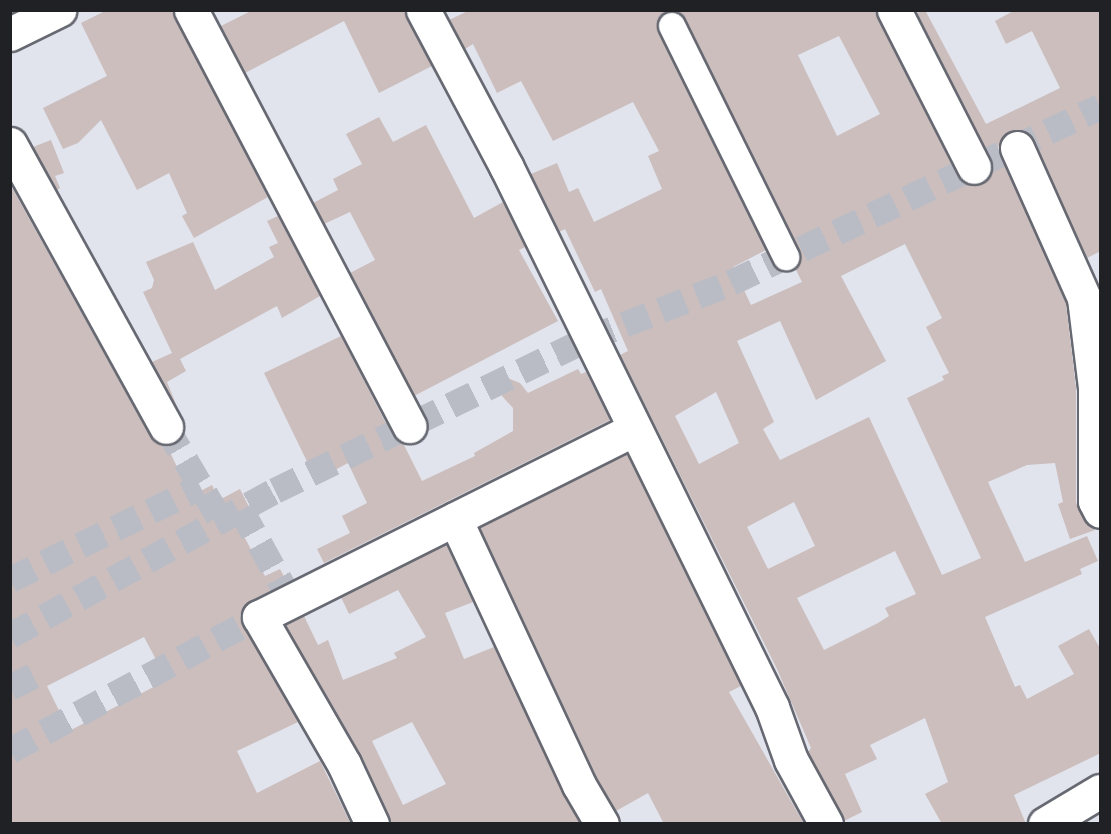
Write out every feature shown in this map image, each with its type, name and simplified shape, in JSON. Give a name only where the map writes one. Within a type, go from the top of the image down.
[{"type":"street","points":[[10,34],[59,10]]},
{"type":"street","points":[[191,10],[409,426]]},
{"type":"street","points":[[423,10],[506,166],[633,430],[772,707],[791,760],[826,824]]},
{"type":"street","points":[[894,10],[974,167]]},
{"type":"street","points":[[672,26],[786,257]]},
{"type":"street","points":[[10,144],[166,427]]},
{"type":"street","points":[[1017,148],[1092,295],[1095,501],[1101,511]]},
{"type":"street","points":[[372,824],[344,764],[259,617],[633,430]]},
{"type":"street","points":[[455,519],[579,785],[602,824]]},
{"type":"street","points":[[1045,824],[1101,791]]},
{"type":"building","points":[[107,10],[172,10],[268,197],[194,238],[182,216],[187,213],[169,173],[137,190],[101,120],[78,143],[63,149],[43,108],[107,76],[81,23]]},
{"type":"building","points":[[253,10],[404,10],[432,66],[379,93],[344,21],[245,73],[221,26]]},
{"type":"building","points":[[470,10],[876,10],[957,176],[974,186],[990,177],[991,159],[917,13],[925,10],[986,124],[1060,88],[1032,31],[1006,44],[995,21],[1015,10],[1101,10],[1101,251],[1087,258],[1028,133],[1010,131],[998,147],[1066,303],[1076,388],[1076,502],[1083,519],[1095,530],[1070,539],[1058,504],[1063,502],[1055,463],[1027,465],[988,482],[1025,562],[1087,536],[1098,561],[1080,569],[1082,574],[985,617],[1015,687],[1020,685],[1027,699],[1074,674],[1058,646],[1089,629],[1101,650],[1101,753],[1014,795],[1026,824],[942,824],[925,794],[948,782],[925,718],[870,745],[877,759],[845,774],[862,812],[844,821],[808,752],[811,748],[777,669],[620,355],[628,351],[601,289],[595,292],[565,229],[559,232],[531,174],[557,163],[569,192],[578,188],[594,222],[662,189],[648,156],[659,151],[633,102],[553,141],[521,81],[497,93],[473,44],[465,49],[449,20]],"holes":[[[674,11],[685,19],[800,251],[801,259],[795,268],[802,282],[751,305],[733,267],[766,250],[659,33],[660,17]],[[839,36],[880,114],[837,136],[798,55]],[[905,244],[942,318],[926,327],[949,373],[942,376],[944,380],[907,398],[981,558],[942,575],[869,417],[780,460],[763,429],[774,422],[737,341],[780,321],[816,400],[886,361],[841,276]],[[716,392],[739,443],[699,464],[675,416]],[[794,502],[815,546],[768,569],[747,527]],[[895,551],[916,594],[885,608],[889,616],[878,623],[824,650],[797,598]]]},
{"type":"building","points":[[379,117],[393,142],[426,125],[474,218],[503,202],[525,247],[519,250],[558,321],[414,396],[350,273],[375,260],[350,212],[324,224],[313,203],[338,190],[333,179],[362,164],[346,134]]},
{"type":"building","points":[[51,140],[64,173],[55,176],[60,188],[57,190],[33,147]]},
{"type":"building","points":[[10,184],[150,436],[167,446],[191,496],[212,485],[219,500],[240,489],[253,515],[237,523],[265,576],[280,569],[287,582],[250,601],[240,616],[298,722],[237,751],[257,793],[320,761],[351,824],[10,824]],"holes":[[[144,637],[167,680],[69,731],[47,686]]]},
{"type":"building","points":[[278,216],[320,296],[282,318],[277,306],[180,359],[186,371],[167,382],[178,409],[152,362],[172,353],[143,292],[152,288],[154,280],[146,262],[193,242],[215,290],[274,257],[269,247],[278,243],[267,221]]},
{"type":"building","points":[[341,336],[392,435],[403,443],[422,481],[475,456],[474,453],[513,431],[513,408],[502,396],[502,376],[520,383],[528,393],[578,369],[581,374],[586,372],[610,420],[324,563],[317,549],[350,533],[342,516],[367,503],[348,463],[316,480],[264,373]]},
{"type":"building","points":[[627,454],[741,686],[729,692],[804,824],[664,824],[648,793],[616,811],[596,776],[480,528]]},
{"type":"building","points":[[446,544],[473,602],[445,613],[464,659],[494,647],[580,824],[390,824],[360,755],[285,625],[304,616],[318,645],[328,640],[343,680],[397,658],[394,653],[426,637],[398,590],[349,614],[341,597]],"holes":[[[412,722],[446,784],[403,805],[372,741]]]},
{"type":"tunnel","points":[[10,636],[275,491],[588,339],[731,283],[1100,107]]},
{"type":"tunnel","points":[[166,427],[221,521]]},
{"type":"tunnel","points":[[10,580],[201,487]]},
{"type":"tunnel","points":[[241,510],[290,599]]},
{"type":"tunnel","points":[[10,751],[259,617]]},
{"type":"tunnel","points":[[10,688],[36,675]]}]
